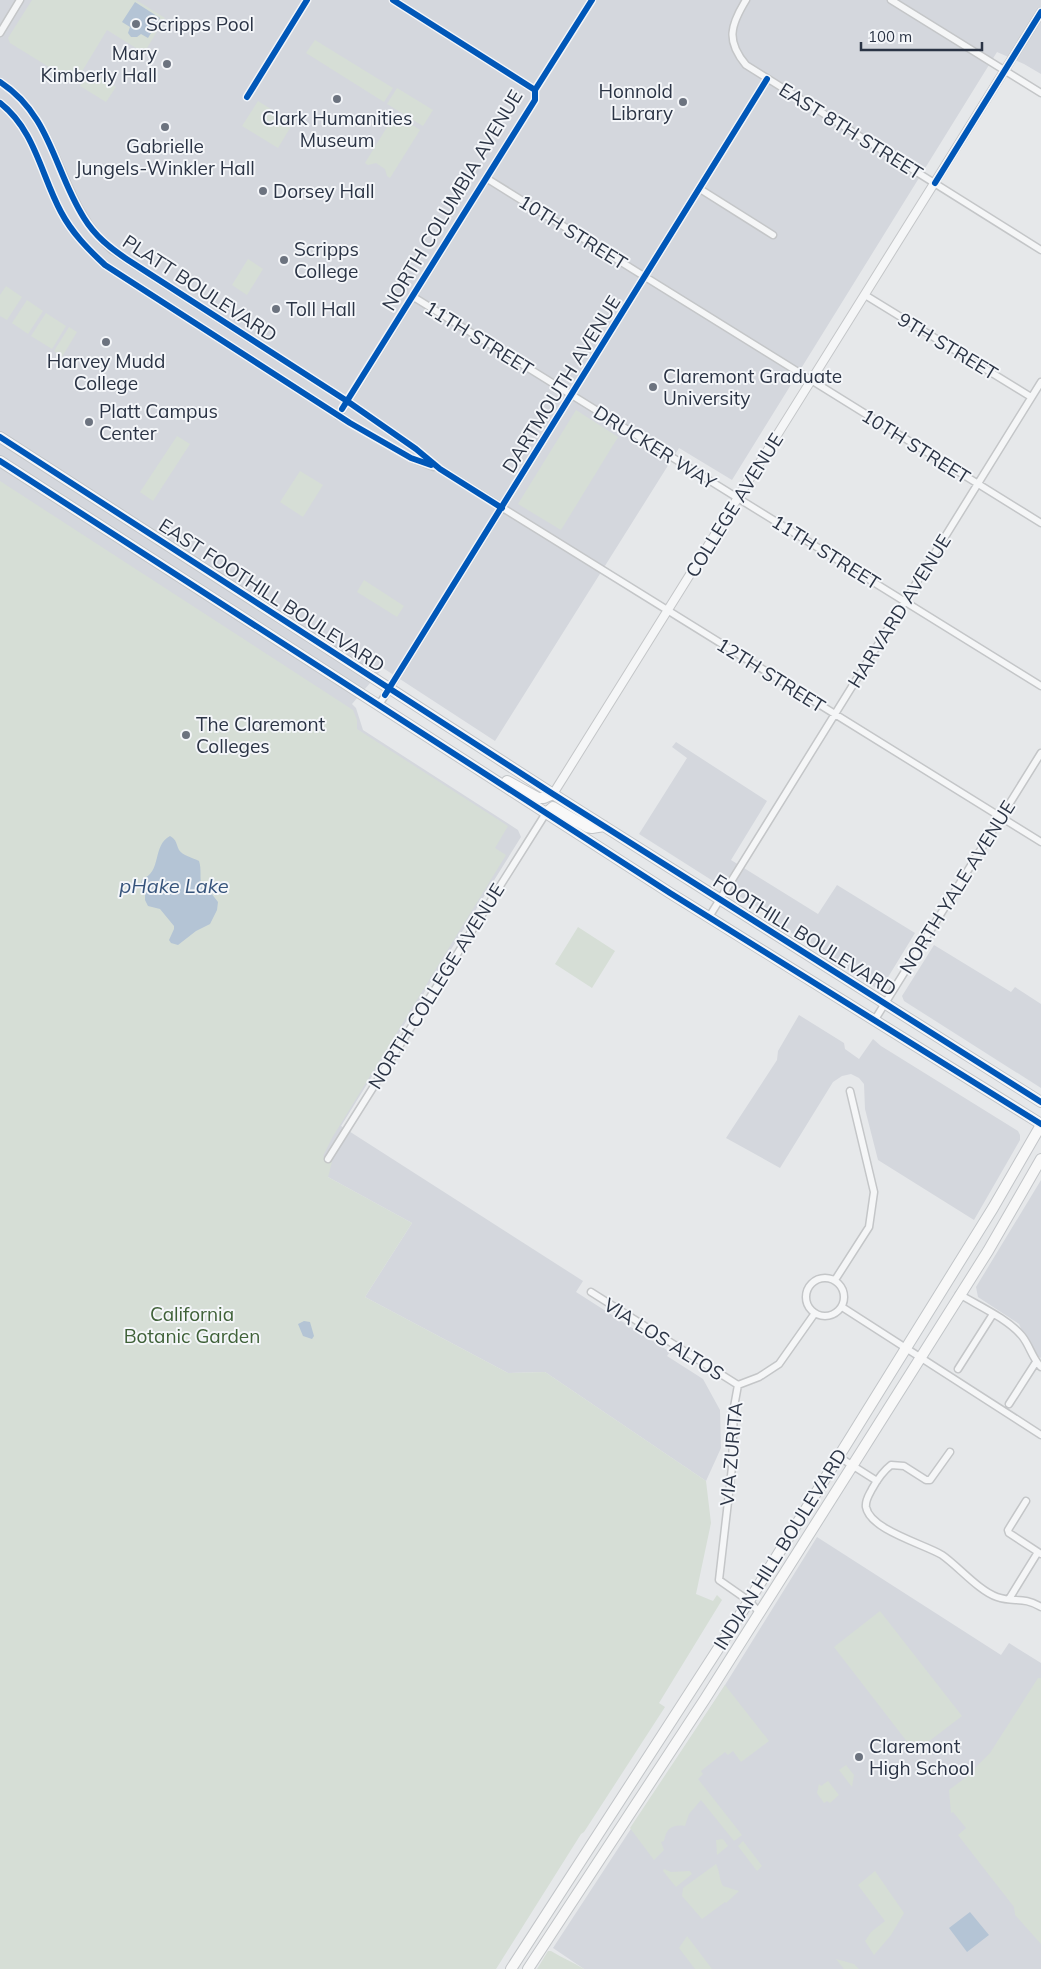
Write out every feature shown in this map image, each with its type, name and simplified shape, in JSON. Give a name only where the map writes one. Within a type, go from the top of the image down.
[{"type":"main road","name":"EAST FOOTHILL BOULEVARD","points":[[0,437],[553,794]]},
{"type":"main road","name":"EAST FOOTHILL BOULEVARD","points":[[0,461],[546,813]]},
{"type":"main road","points":[[490,777],[509,782],[538,798],[544,798],[553,794]]},
{"type":"main road","name":"FOOTHILL BOULEVARD","points":[[553,794],[1041,1102]]},
{"type":"main road","points":[[546,813],[552,807],[587,827],[604,826]]},
{"type":"main road","name":"FOOTHILL BOULEVARD","points":[[546,813],[708,917],[1041,1124]]},
{"type":"main road","name":"INDIAN HILL BOULEVARD","points":[[511,1969],[749,1601],[994,1208],[1041,1124]]},
{"type":"main road","name":"INDIAN HILL BOULEVARD","points":[[528,1969],[759,1612],[988,1251],[1041,1159]]},
{"type":"street","points":[[0,33],[20,0]]},
{"type":"street","points":[[393,0],[535,90]]},
{"type":"street","name":"NORTH COLUMBIA AVENUE","points":[[338,416],[535,100],[535,90],[592,0]]},
{"type":"street","name":"EAST 8TH STREET","points":[[746,0],[735,20],[732,31],[732,42],[736,54],[746,66],[1041,250]]},
{"type":"street","points":[[891,0],[1041,93]]},
{"type":"street","name":"COLLEGE AVENUE","points":[[553,794],[1041,12]]},
{"type":"street","name":"DARTMOUTH AVENUE","points":[[379,705],[767,79]]},
{"type":"street","name":"PLATT BOULEVARD","points":[[0,82],[22,99],[38,120],[75,204],[84,219],[102,241],[128,260],[347,401],[416,449],[440,469],[502,508]]},
{"type":"street","name":"PLATT BOULEVARD","points":[[0,103],[20,122],[30,138],[60,211],[71,230],[105,265],[338,416],[411,458],[440,469]]},
{"type":"street","name":"10TH STREET","points":[[486,178],[1041,523]]},
{"type":"street","points":[[700,189],[773,235]]},
{"type":"street","name":"9TH STREET","points":[[865,295],[1031,397]]},
{"type":"street","name":"11TH STREET","points":[[412,296],[572,395]]},
{"type":"street","name":"HARVARD AVENUE","points":[[708,917],[1041,382]]},
{"type":"street","name":"DRUCKER WAY","points":[[572,395],[738,498]]},
{"type":"street","name":"11TH STREET","points":[[738,498],[1041,686]]},
{"type":"street","name":"12TH STREET","points":[[502,508],[1041,842]]},
{"type":"street","name":"NORTH YALE AVENUE","points":[[874,1021],[1041,753]]},
{"type":"street","name":"NORTH COLLEGE AVENUE","points":[[328,1159],[546,813]]},
{"type":"street","points":[[836,1280],[869,1226],[874,1192],[850,1091]]},
{"type":"street","points":[[821,1278],[836,1280],[844,1292],[842,1307],[830,1315],[822,1316],[815,1313],[807,1301],[806,1294],[809,1286],[821,1278]]},
{"type":"street","name":"VIA LOS ALTOS","points":[[591,1292],[738,1385]]},
{"type":"street","points":[[959,1294],[1013,1327],[1024,1338],[1038,1364],[1009,1404]]},
{"type":"street","points":[[842,1307],[1041,1435]]},
{"type":"street","name":"VIA ZURITA","points":[[759,1612],[749,1601],[719,1580],[732,1467],[734,1407],[738,1385],[759,1377],[779,1364],[815,1313]]},
{"type":"street","points":[[958,1369],[992,1314]]},
{"type":"street","points":[[950,1452],[930,1480],[926,1480],[904,1466],[891,1465],[877,1481],[866,1500],[869,1516],[895,1534],[940,1554],[986,1591],[997,1597],[1031,1601],[1041,1607]]},
{"type":"street","points":[[838,1457],[877,1481]]},
{"type":"street","points":[[1009,1599],[1039,1553],[1009,1533],[1008,1530],[1026,1501]]},
{"type":"shaded area","name":"The Claremont Colleges","points":[[0,0],[1041,0],[1041,74],[997,52],[732,480],[679,448],[495,741],[383,668],[352,704],[356,708],[363,730],[518,830],[521,837],[341,1126],[583,1281],[576,1292],[670,1352],[667,1356],[703,1379],[720,1410],[721,1448],[706,1481],[545,1372],[508,1373],[365,1297],[412,1223],[328,1177],[0,1389]]},
{"type":"shaded area","points":[[676,742],[767,801],[731,860],[818,914],[837,885],[915,933],[882,987],[876,988],[775,922],[775,918],[639,834],[687,758],[672,747]]},
{"type":"shaded area","points":[[934,945],[1011,992],[1015,987],[1041,1004],[1041,1088],[904,1001],[902,996]]},
{"type":"shaded area","points":[[799,1015],[844,1043],[845,1049],[859,1059],[873,1039],[881,1046],[1018,1131],[1020,1140],[974,1220],[878,1160],[865,1109],[864,1084],[859,1078],[851,1074],[842,1076],[833,1082],[780,1168],[726,1138],[777,1060],[778,1051]]},
{"type":"shaded area","points":[[1041,1180],[1041,1358],[1032,1352],[1019,1324],[978,1297],[976,1287]]},
{"type":"shaded area","name":"Claremont High School","points":[[817,1537],[1001,1655],[1009,1643],[1041,1663],[1041,1969],[584,1969],[553,1948],[725,1685]]},
{"type":"green space","points":[[32,0],[136,0],[165,18],[144,53],[107,30],[75,83],[10,43],[8,38]]},
{"type":"green space","points":[[315,40],[393,88],[384,102],[306,53]]},
{"type":"green space","points":[[90,71],[116,87],[106,102],[80,86]]},
{"type":"green space","points":[[397,88],[433,110],[423,126],[387,104]]},
{"type":"green space","points":[[258,101],[293,123],[278,148],[242,126]]},
{"type":"green space","points":[[395,114],[420,130],[390,178],[387,176],[385,169],[376,163],[368,165],[365,163]]},
{"type":"green space","points":[[248,259],[263,269],[247,295],[232,285]]},
{"type":"green space","points":[[6,286],[22,297],[7,320],[0,316],[0,295]]},
{"type":"green space","points":[[27,300],[43,311],[28,334],[12,323]]},
{"type":"green space","points":[[46,313],[66,326],[52,349],[31,336]]},
{"type":"green space","points":[[69,327],[77,332],[62,357],[54,351]]},
{"type":"green space","points":[[576,410],[618,437],[561,530],[518,504]]},
{"type":"green space","points":[[177,436],[190,444],[153,501],[140,492]]},
{"type":"green space","points":[[300,471],[323,485],[303,517],[280,502]]},
{"type":"green space","name":"California Botanic Garden","points":[[0,481],[353,710],[357,720],[357,729],[508,826],[495,848],[506,855],[332,1138],[323,1156],[332,1162],[328,1177],[412,1223],[365,1297],[508,1373],[545,1372],[706,1481],[711,1523],[696,1594],[713,1601],[717,1595],[722,1600],[659,1703],[665,1707],[581,1834],[496,1969],[0,1969]]},
{"type":"green space","points":[[364,580],[404,606],[397,617],[357,592]]},
{"type":"green space","points":[[578,927],[615,951],[592,988],[555,964]]},
{"type":"green space","points":[[880,1611],[962,1716],[915,1752],[834,1647]]},
{"type":"green space","points":[[1038,1678],[1041,1678],[1041,1944],[1015,1915],[1014,1907],[958,1835],[966,1828],[953,1812],[951,1813],[949,1790],[965,1778],[990,1753]]},
{"type":"green space","points":[[725,1685],[769,1741],[741,1762],[733,1751],[728,1755],[725,1752],[701,1771],[703,1774],[698,1779],[742,1835],[734,1841],[701,1800],[689,1814],[685,1826],[677,1826],[668,1830],[664,1841],[661,1842],[664,1850],[654,1860],[630,1828]]},
{"type":"green space","points":[[846,1765],[854,1775],[852,1787],[839,1770]]},
{"type":"green space","points":[[828,1781],[839,1795],[830,1803],[827,1801],[824,1803],[817,1793],[819,1784],[821,1786]]},
{"type":"green space","points":[[723,1839],[728,1846],[717,1855],[716,1840]]},
{"type":"green space","points":[[743,1841],[762,1866],[757,1871],[738,1846]]},
{"type":"green space","points":[[716,1864],[723,1886],[739,1891],[726,1903],[702,1919],[682,1896],[683,1888]]},
{"type":"green space","points":[[664,1869],[671,1872],[690,1871],[692,1874],[676,1887],[663,1871]]},
{"type":"green space","points":[[875,1871],[904,1913],[891,1935],[874,1955],[865,1941],[871,1932],[885,1921],[858,1885]]},
{"type":"green space","points":[[687,1936],[712,1969],[695,1969],[679,1948]]},
{"type":"green space","points":[[548,1951],[551,1951],[584,1969],[537,1969]]},
{"type":"green space","points":[[836,1959],[854,1964],[859,1969],[844,1969]]},
{"type":"water","points":[[135,2],[160,18],[148,38],[141,34],[137,37],[131,37],[128,33],[130,27],[122,22]]},
{"type":"water","name":"pHake Lake","points":[[170,836],[175,841],[180,852],[199,861],[202,888],[211,893],[218,902],[217,910],[210,924],[196,931],[178,945],[171,943],[169,940],[174,926],[160,909],[148,906],[145,900],[145,888],[141,885],[142,879],[152,871],[164,840]]},
{"type":"water","points":[[304,1321],[310,1322],[314,1336],[312,1339],[303,1336],[298,1324]]},
{"type":"water","points":[[970,1912],[989,1935],[967,1952],[949,1928]]},
{"type":"cycle path","points":[[247,97],[307,0]]},
{"type":"cycle path","points":[[393,0],[535,90]]},
{"type":"cycle path","points":[[342,409],[535,100],[535,90],[592,0]]},
{"type":"cycle path","points":[[935,183],[1041,12]]},
{"type":"cycle path","points":[[385,695],[767,79]]},
{"type":"cycle path","points":[[0,82],[17,95],[41,127],[65,182],[84,218],[98,236],[109,246],[347,401],[416,449],[440,469],[502,508]]},
{"type":"cycle path","points":[[0,103],[12,114],[29,140],[65,220],[92,253],[105,265],[350,423],[411,458],[431,465]]},
{"type":"cycle path","points":[[0,437],[553,794],[1041,1102]]},
{"type":"cycle path","points":[[0,461],[670,893],[1041,1124]]},
{"type":"place","name":"Scripps Pool","points":[[136,24]]},
{"type":"place","name":"Mary Kimberly Hall","points":[[167,64]]},
{"type":"place","name":"Clark Humanities Museum","points":[[337,99]]},
{"type":"place","name":"Honnold Library","points":[[683,102]]},
{"type":"place","name":"Gabrielle Jungels-Winkler Hall","points":[[165,127]]},
{"type":"place","name":"Dorsey Hall","points":[[263,191]]},
{"type":"place","name":"Scripps College","points":[[284,260]]},
{"type":"place","name":"Toll Hall","points":[[276,309]]},
{"type":"place","name":"Harvey Mudd College","points":[[106,342]]},
{"type":"place","name":"Claremont Graduate University","points":[[653,387]]},
{"type":"place","name":"Platt Campus Center","points":[[89,422]]},
{"type":"place","name":"The Claremont Colleges","points":[[186,735]]},
{"type":"place","name":"Claremont High School","points":[[859,1757]]}]
